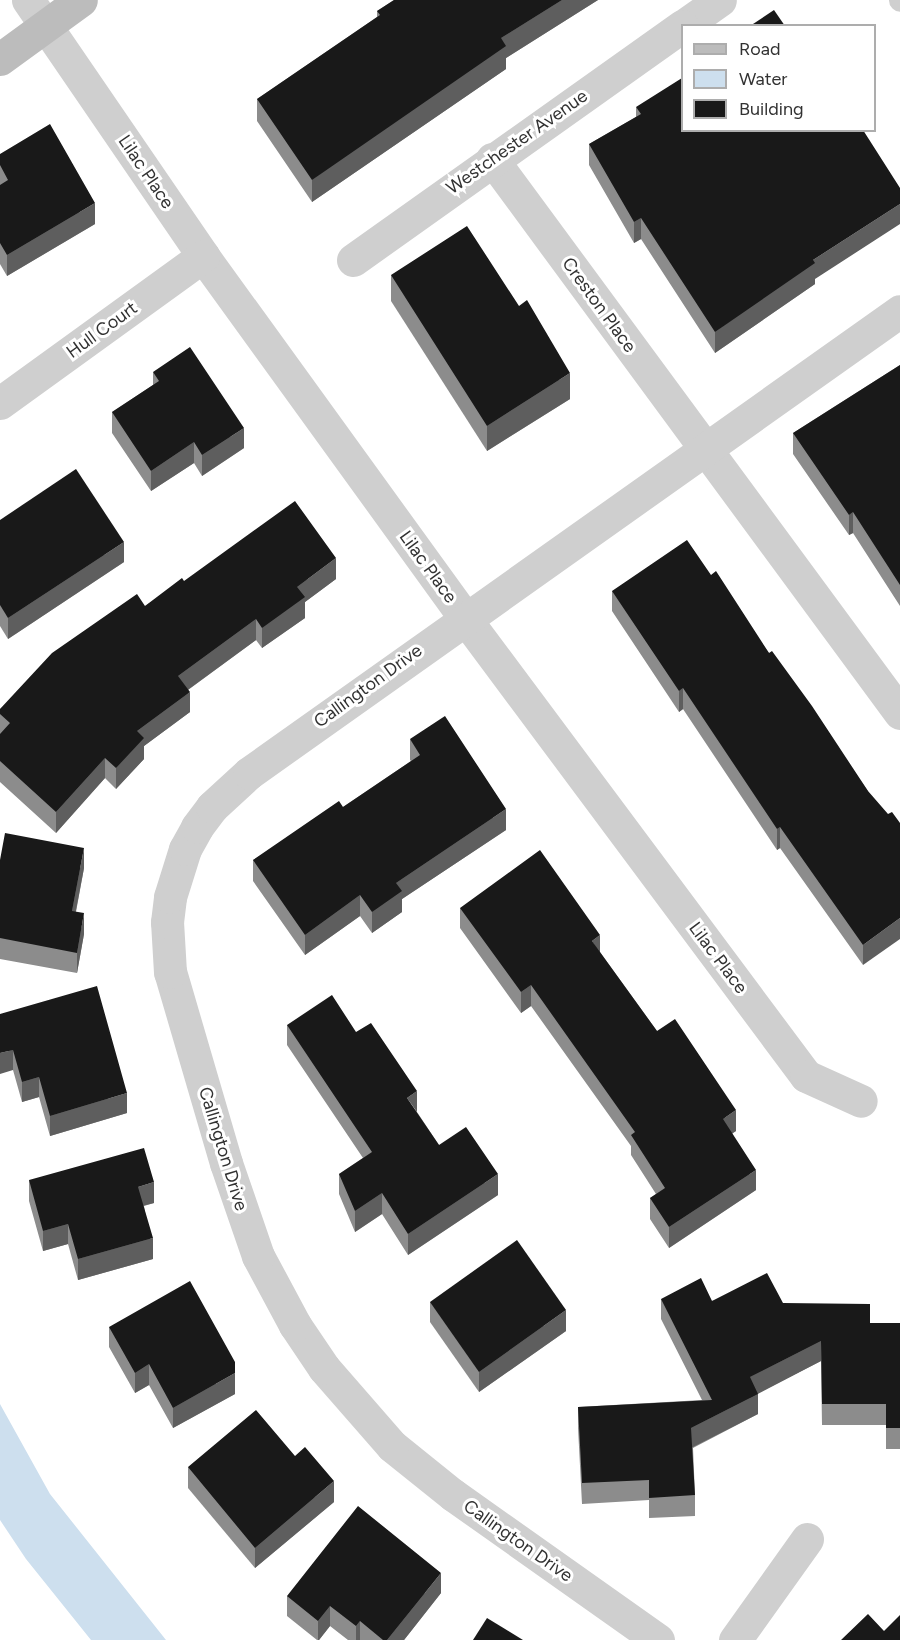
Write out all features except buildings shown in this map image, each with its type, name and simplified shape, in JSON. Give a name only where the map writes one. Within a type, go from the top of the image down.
[{"type":"street","points":[[0,59],[37,13],[81,0]]},
{"type":"street","name":"Westchester Avenue","points":[[686,24],[720,0]]},
{"type":"street","name":"Lilac Place","points":[[37,13],[203,256],[464,617],[806,1076],[861,1101]]},
{"type":"street","name":"Westchester Avenue","points":[[353,260],[492,159],[681,27]]},
{"type":"street","name":"Creston Place","points":[[492,159],[900,713]]},
{"type":"street","name":"Hull Court","points":[[0,403],[203,256]]},
{"type":"street","points":[[464,617],[706,450],[900,311]]},
{"type":"street","name":"Callington Drive","points":[[464,617],[249,773],[212,807],[185,849],[176,872],[167,922],[170,972],[232,1183],[258,1256],[295,1325],[324,1368],[392,1446],[453,1495],[658,1640]]},
{"type":"street","points":[[735,1640],[807,1539]]},
{"type":"water","points":[[0,1404],[50,1494],[166,1640],[91,1640],[26,1559],[0,1520]]}]
